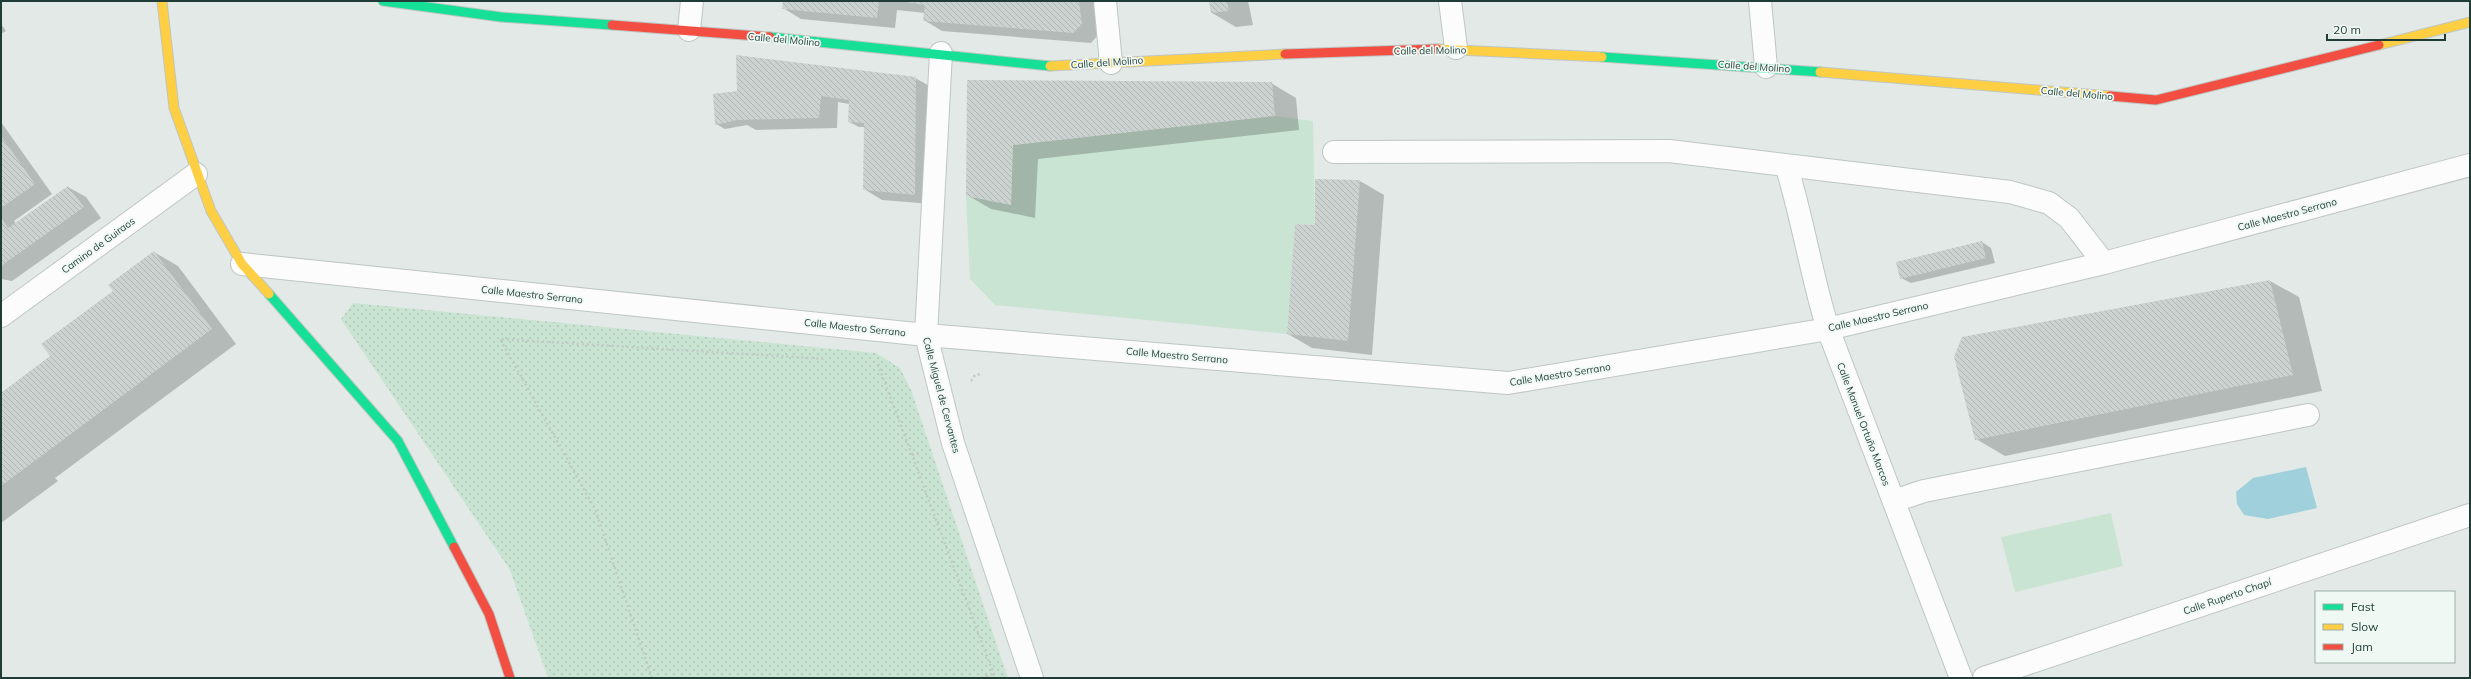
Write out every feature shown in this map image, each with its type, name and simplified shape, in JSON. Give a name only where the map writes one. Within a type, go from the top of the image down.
[{"type":"street","points":[[162,1],[174,108],[196,174],[211,211],[242,264],[398,441],[489,614],[510,678]]},
{"type":"street","name":"Calle del Molino","points":[[383,1],[501,17],[689,30],[941,53],[1041,66],[1111,63],[1169,58],[1456,48],[1766,67],[2156,100],[2470,22]]},
{"type":"street","points":[[689,30],[692,1]]},
{"type":"street","points":[[1105,1],[1111,63]]},
{"type":"street","points":[[1450,1],[1456,48]]},
{"type":"street","points":[[1760,1],[1766,67]]},
{"type":"street","name":"Calle Miguel de Cervantes","points":[[941,53],[926,334],[953,443],[1032,678]]},
{"type":"street","points":[[1334,152],[1669,151],[2010,192],[2049,203],[2069,218],[2104,263]]},
{"type":"street","name":"Calle Manuel Ortuño Marcos","points":[[1786,165],[1800,212],[1815,286],[1828,328],[1961,678]]},
{"type":"street","name":"Calle Maestro Serrano","points":[[242,264],[926,334],[1508,383],[1828,328],[2104,263],[2470,165]]},
{"type":"street","name":"Camino de Guiraos","points":[[1,316],[196,174]]},
{"type":"street","points":[[1894,501],[1924,491],[2308,415]]},
{"type":"street","name":"Calle Ruperto Chapí","points":[[1984,678],[2470,515]]},
{"type":"path","points":[[652,678],[594,509],[500,339],[830,360]]},
{"type":"path","points":[[870,362],[878,363],[995,678]]},
{"type":"path","points":[[968,384],[975,375],[983,374]]},
{"type":"path","points":[[981,678],[993,674]]},
{"type":"green space","points":[[1275,116],[1313,121],[1315,225],[1295,224],[1287,334],[995,305],[970,279],[966,196],[1011,205],[1013,145]]},
{"type":"green space","points":[[353,303],[876,353],[900,368],[911,390],[1008,678],[548,678],[510,570],[341,319]]},
{"type":"green space","points":[[2111,513],[2123,566],[2015,592],[2001,537]]},
{"type":"water","points":[[2306,467],[2317,508],[2268,519],[2244,515],[2237,504],[2236,492],[2253,478]]},
{"type":"building","points":[[783,1],[879,1],[877,18],[782,9]]},
{"type":"building","points":[[899,1],[1079,1],[1082,24],[1073,33],[923,21],[925,5]]},
{"type":"building","points":[[1209,1],[1227,1],[1229,11],[1211,13]]},
{"type":"building","points":[[736,55],[916,77],[915,195],[863,190],[864,123],[848,122],[849,100],[821,96],[819,118],[737,120],[715,125],[713,94],[737,91]]},
{"type":"building","points":[[967,80],[1272,82],[1275,116],[1013,145],[1011,205],[966,196]]},
{"type":"building","points":[[1,136],[35,184],[1,208]]},
{"type":"building","points":[[1315,179],[1360,180],[1348,341],[1287,334],[1295,224],[1315,225]]},
{"type":"building","points":[[68,186],[84,207],[1,266],[1,217],[8,228]]},
{"type":"building","points":[[1982,241],[1986,258],[1900,279],[1896,262]]},
{"type":"building","points":[[154,251],[212,329],[1,486],[1,393],[50,356],[41,344],[113,291],[108,285]]},
{"type":"building","points":[[2270,280],[2293,375],[1975,440],[1954,357],[1962,337]]},
{"type":"traffic: fast","points":[[383,1],[501,17],[612,25]]},
{"type":"traffic: fast","points":[[770,37],[1050,66]]},
{"type":"traffic: fast","points":[[1602,57],[1820,72]]},
{"type":"traffic: fast","points":[[269,294],[398,441],[454,547]]},
{"type":"traffic: slow","points":[[162,1],[174,108],[211,211],[242,264],[269,294]]},
{"type":"traffic: slow","points":[[2379,45],[2470,22]]},
{"type":"traffic: slow","points":[[1437,49],[1602,57]]},
{"type":"traffic: slow","points":[[1050,66],[1285,54]]},
{"type":"traffic: slow","points":[[1820,72],[2110,96]]},
{"type":"traffic: jam","points":[[612,25],[770,37]]},
{"type":"traffic: jam","points":[[2110,96],[2156,100],[2379,45]]},
{"type":"traffic: jam","points":[[1285,54],[1437,49]]},
{"type":"traffic: jam","points":[[454,547],[489,614],[510,678]]}]
